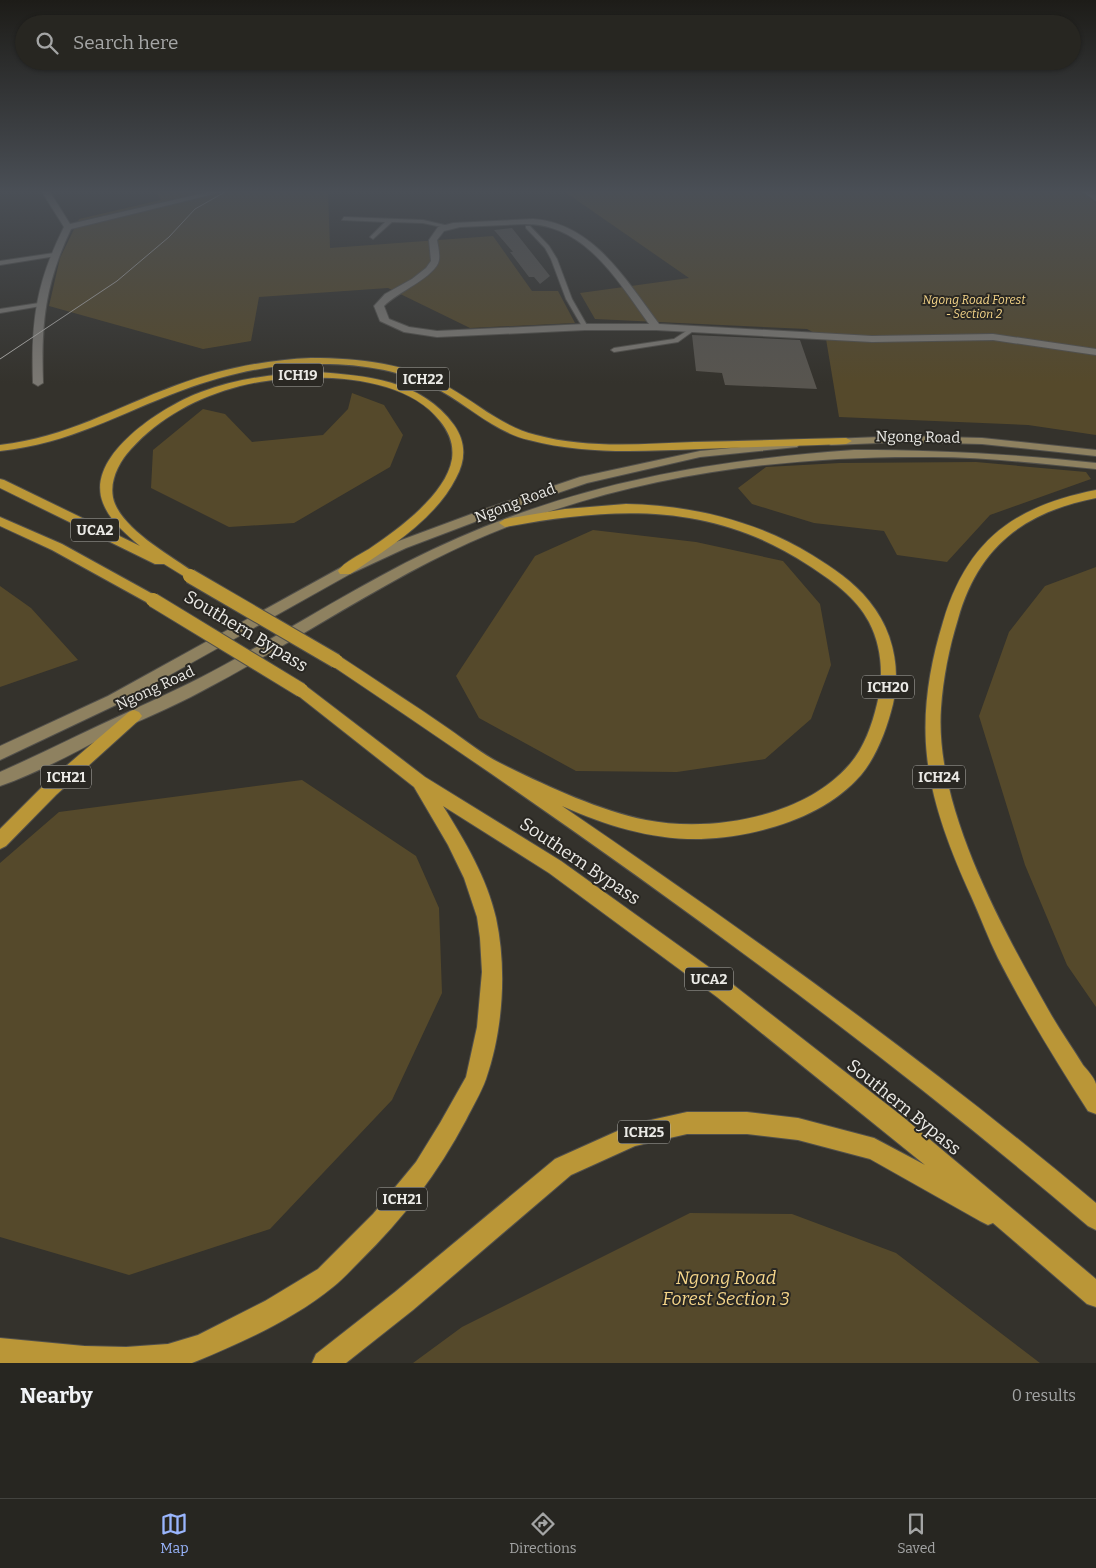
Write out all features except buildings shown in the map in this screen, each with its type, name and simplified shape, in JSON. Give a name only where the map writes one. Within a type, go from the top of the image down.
[{"type":"highway","name":"ICH22","points":[[0,448],[44,441],[70,433],[103,422],[178,388],[245,368],[313,361],[364,363],[410,374],[444,388],[496,424],[527,437],[556,444],[623,448],[846,441]]},
{"type":"highway","name":"ICH19","points":[[190,576],[126,528],[116,516],[107,494],[108,476],[114,461],[139,431],[186,403],[235,385],[286,376],[311,374],[329,374],[366,379],[407,391],[437,411],[450,426],[457,440],[458,454],[455,471],[428,507],[405,528],[345,571]]},
{"type":"highway","name":"Southern Bypass","points":[[0,483],[190,576],[336,661],[497,770],[709,918],[852,1022],[948,1097],[1096,1218]]},
{"type":"highway","name":"ICH24","points":[[1096,494],[1066,500],[1031,515],[1003,532],[978,560],[957,597],[944,645],[933,709],[936,765],[946,808],[967,867],[1004,950],[1046,1026],[1096,1103]]},
{"type":"highway","name":"ICH20","points":[[497,770],[588,808],[649,828],[693,830],[733,828],[778,819],[831,792],[855,771],[880,723],[887,697],[890,664],[871,613],[848,587],[806,557],[775,539],[747,529],[694,515],[642,508],[588,509],[505,523]]},
{"type":"highway","name":"Southern Bypass","points":[[0,521],[57,547],[153,600],[301,690],[419,782],[555,867],[724,990],[896,1125],[1096,1295]]},
{"type":"highway","points":[[0,528],[22,532]]},
{"type":"highway","name":"ICH21","points":[[0,841],[50,790],[134,716]]},
{"type":"highway","name":"ICH21","points":[[0,1351],[52,1359],[115,1362],[169,1357],[214,1341],[265,1315],[324,1279],[377,1230],[418,1180],[448,1133],[475,1079],[488,1014],[492,962],[490,937],[485,913],[470,872],[446,825],[419,782]]},
{"type":"highway","name":"ICH25","points":[[325,1363],[404,1301],[563,1167],[633,1135],[687,1123],[747,1123],[798,1129],[874,1149],[1016,1228]]},
{"type":"main road","name":"Ngong Road","points":[[0,754],[112,700],[345,571],[401,545],[584,480],[700,454],[846,441],[904,439],[982,441],[1096,453]]},
{"type":"main road","name":"Ngong Road","points":[[0,780],[195,688],[368,588],[461,542],[550,506],[645,479],[721,465],[813,455],[864,453],[961,454],[1009,456],[1096,466]]},
{"type":"street","points":[[38,383],[38,305],[47,271],[54,256]]},
{"type":"street","points":[[434,256],[435,261],[429,270],[415,281],[388,296],[379,306],[386,321],[407,330],[437,334],[585,327],[693,329],[872,339],[993,337],[1096,352]]},
{"type":"street","points":[[598,256],[656,328]]},
{"type":"lane","points":[[0,263],[50,256]]},
{"type":"lane","points":[[552,256],[570,300],[585,327]]},
{"type":"lane","points":[[0,311],[38,305]]},
{"type":"lane","points":[[614,350],[676,341],[693,329]]},
{"type":"green space","points":[[61,256],[507,256],[532,291],[558,291],[575,323],[470,328],[388,288],[259,297],[251,341],[203,349],[49,306]]},
{"type":"green space","name":"Ngong Road Forest - Section 2","points":[[657,256],[1096,256],[1096,435],[1028,425],[839,417],[826,339],[807,329],[595,319],[580,293],[689,278]]},
{"type":"green space","points":[[352,393],[384,405],[403,435],[390,467],[294,523],[229,527],[151,488],[153,450],[203,409],[225,414],[252,442],[323,435],[348,409]]},
{"type":"green space","points":[[976,462],[1086,472],[1091,479],[990,515],[947,562],[897,555],[884,531],[814,523],[752,504],[738,488],[766,467],[840,463]]},
{"type":"green space","points":[[593,530],[696,542],[783,561],[820,604],[831,665],[811,719],[765,759],[677,772],[576,771],[479,718],[456,676],[535,556]]},
{"type":"green space","points":[[1096,567],[1096,1007],[1067,965],[1025,865],[979,716],[1009,632],[1045,586]]},
{"type":"green space","points":[[0,586],[31,608],[78,660],[0,687]]},
{"type":"green space","points":[[302,780],[416,856],[439,908],[442,993],[392,1100],[270,1229],[129,1275],[0,1237],[0,863],[59,812]]},
{"type":"green space","name":"Ngong Road Forest Section 3","points":[[690,1213],[792,1214],[896,1253],[1040,1363],[413,1363],[462,1327]]},
{"type":"tram line","points":[[0,359],[117,281],[147,256]]}]
